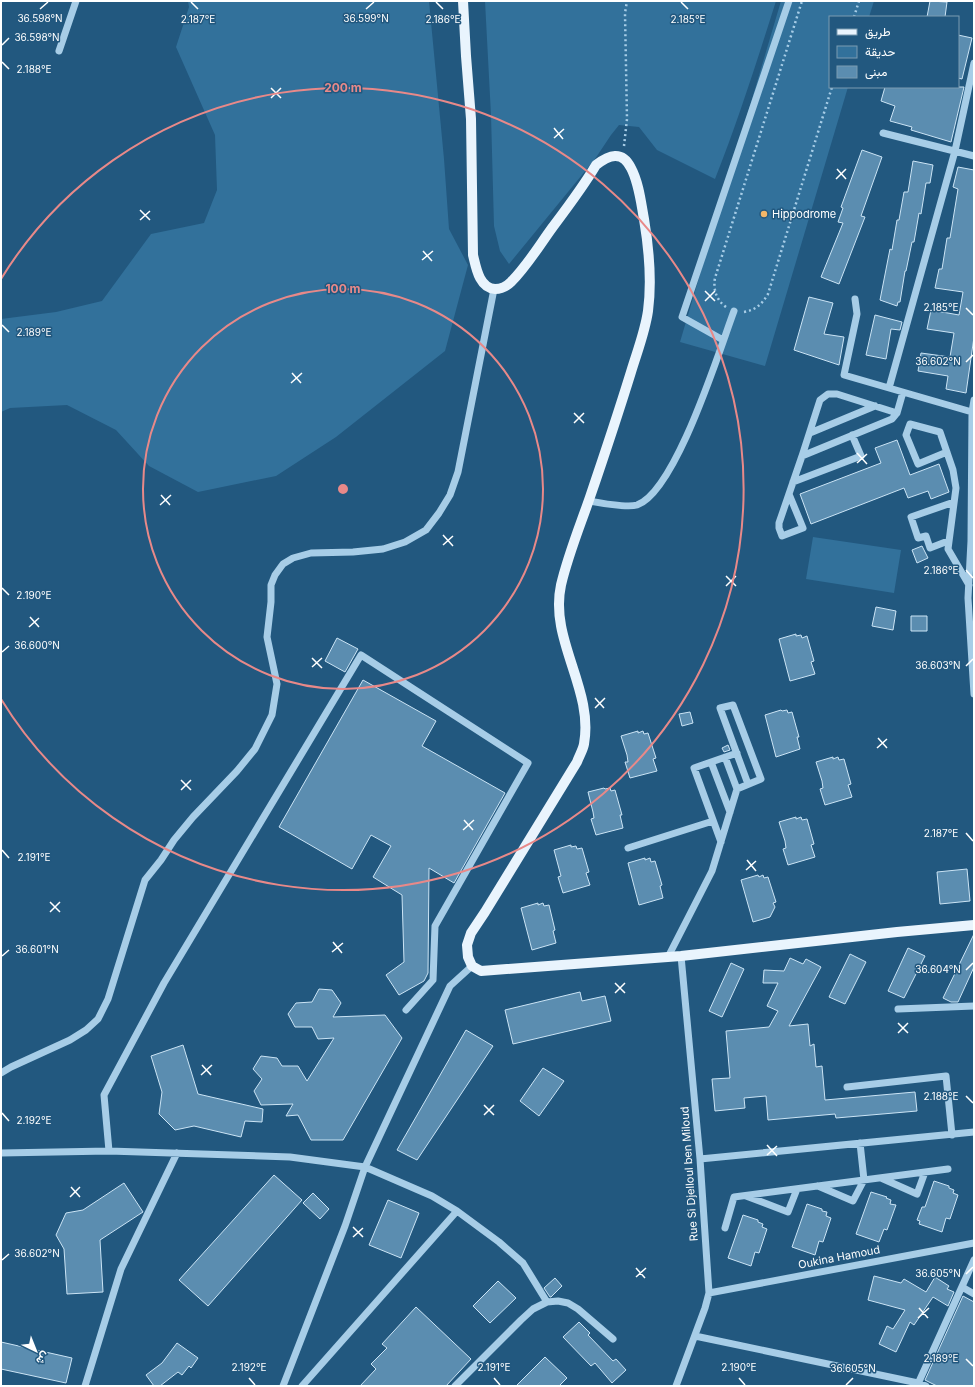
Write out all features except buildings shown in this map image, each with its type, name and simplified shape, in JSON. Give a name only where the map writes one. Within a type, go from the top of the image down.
[{"type":"main road","points":[[463,1],[471,119],[473,255],[480,280],[486,286],[494,289],[503,288],[510,282],[530,259],[596,165],[605,159],[615,156],[622,158],[628,163],[633,172],[641,203],[646,232],[650,276],[648,311],[644,330],[613,432],[569,558],[561,587],[560,613],[563,634],[585,712],[586,729],[584,746],[577,762],[471,933],[467,945],[468,957],[472,966],[481,971],[681,956],[974,925]]},
{"type":"street","points":[[59,50],[76,1]]},
{"type":"street","points":[[723,340],[682,317],[789,1]]},
{"type":"street","points":[[889,388],[955,151],[974,63]]},
{"type":"street","points":[[883,134],[974,156]]},
{"type":"street","points":[[1,1073],[70,1040],[86,1030],[98,1019],[108,999],[145,880],[193,817],[237,771],[255,749],[272,715],[277,684],[267,637],[271,602],[271,585],[275,574],[283,564],[293,558],[311,553],[353,552],[383,549],[405,542],[426,530],[439,513],[450,495],[458,472],[494,289]]},
{"type":"street","points":[[854,299],[857,314],[844,375],[972,412]]},
{"type":"street","points":[[589,501],[605,504],[636,505],[649,498],[666,474],[684,441],[698,408],[734,311]]},
{"type":"street","points":[[802,456],[892,419],[897,413],[903,392]]},
{"type":"street","points":[[789,494],[803,528],[782,536],[779,528],[789,494],[820,400],[828,394],[838,394],[897,413]]},
{"type":"street","points":[[974,400],[972,412],[972,541],[969,585],[974,694]]},
{"type":"street","points":[[810,433],[875,406]]},
{"type":"street","points":[[947,452],[918,464],[906,436],[910,424],[940,432],[947,452],[953,470],[956,488],[948,549],[969,585]]},
{"type":"street","points":[[793,482],[861,456],[852,435]]},
{"type":"street","points":[[948,541],[930,548],[926,536],[918,538],[910,517],[954,502]]},
{"type":"street","points":[[109,1151],[104,1095],[164,983],[361,655],[528,763],[435,926],[433,980],[406,1010]]},
{"type":"street","points":[[737,789],[761,779],[733,704],[720,708],[748,784]]},
{"type":"street","points":[[721,842],[694,768],[737,753]]},
{"type":"street","points":[[668,957],[712,871],[737,789],[725,757]]},
{"type":"street","points":[[711,762],[730,812]]},
{"type":"street","points":[[628,848],[713,820]]},
{"type":"street","name":"Rue Si Djelloul ben Miloud","points":[[676,1386],[705,1308],[709,1293],[700,1158],[681,956]]},
{"type":"street","points":[[283,1386],[345,1226],[365,1166],[450,986],[472,966]]},
{"type":"street","points":[[898,1009],[974,1006]]},
{"type":"street","points":[[847,1087],[946,1076],[952,1135]]},
{"type":"street","points":[[700,1158],[974,1132]]},
{"type":"street","points":[[817,1186],[853,1202],[864,1180],[860,1143]]},
{"type":"street","points":[[1,1153],[109,1151],[290,1156],[365,1166],[432,1196],[457,1211],[499,1242],[528,1270],[547,1302]]},
{"type":"street","points":[[85,1386],[121,1269],[176,1153]]},
{"type":"street","points":[[726,1228],[734,1197],[948,1169]]},
{"type":"street","points":[[882,1178],[917,1194],[925,1172]]},
{"type":"street","points":[[744,1196],[788,1212],[797,1189]]},
{"type":"street","points":[[302,1386],[457,1211]]},
{"type":"street","name":"Oukina Hamoud","points":[[709,1293],[974,1243]]},
{"type":"street","points":[[917,1384],[974,1260]]},
{"type":"street","points":[[962,1287],[974,1294]]},
{"type":"street","points":[[455,1386],[533,1309],[547,1302],[558,1301],[568,1303],[578,1308],[613,1340]]},
{"type":"street","points":[[695,1336],[926,1386]]},
{"type":"path","points":[[622,158],[627,119],[624,13],[628,1]]},
{"type":"path","points":[[802,1],[715,278],[715,290],[719,301],[734,311],[745,312],[757,308],[762,304],[768,294],[832,88]]},
{"type":"path","points":[[854,16],[859,1]]},
{"type":"green space","points":[[188,1],[429,1],[449,229],[468,265],[445,351],[336,437],[276,476],[198,492],[149,466],[116,430],[67,405],[10,408],[1,412],[1,319],[56,312],[102,301],[151,234],[204,223],[217,190],[215,135],[176,47],[189,7]]},
{"type":"green space","points":[[485,1],[776,1],[739,113],[715,179],[657,150],[639,127],[619,125],[595,159],[509,264],[500,251],[494,226],[491,115]]},
{"type":"green space","name":"Hippodrome","points":[[781,1],[874,1],[869,16],[829,16],[829,88],[848,88],[765,366],[680,342]]},
{"type":"green space","points":[[813,537],[901,550],[894,593],[806,579]]},
{"type":"place","name":"Hippodrome","points":[[764,214]]}]
